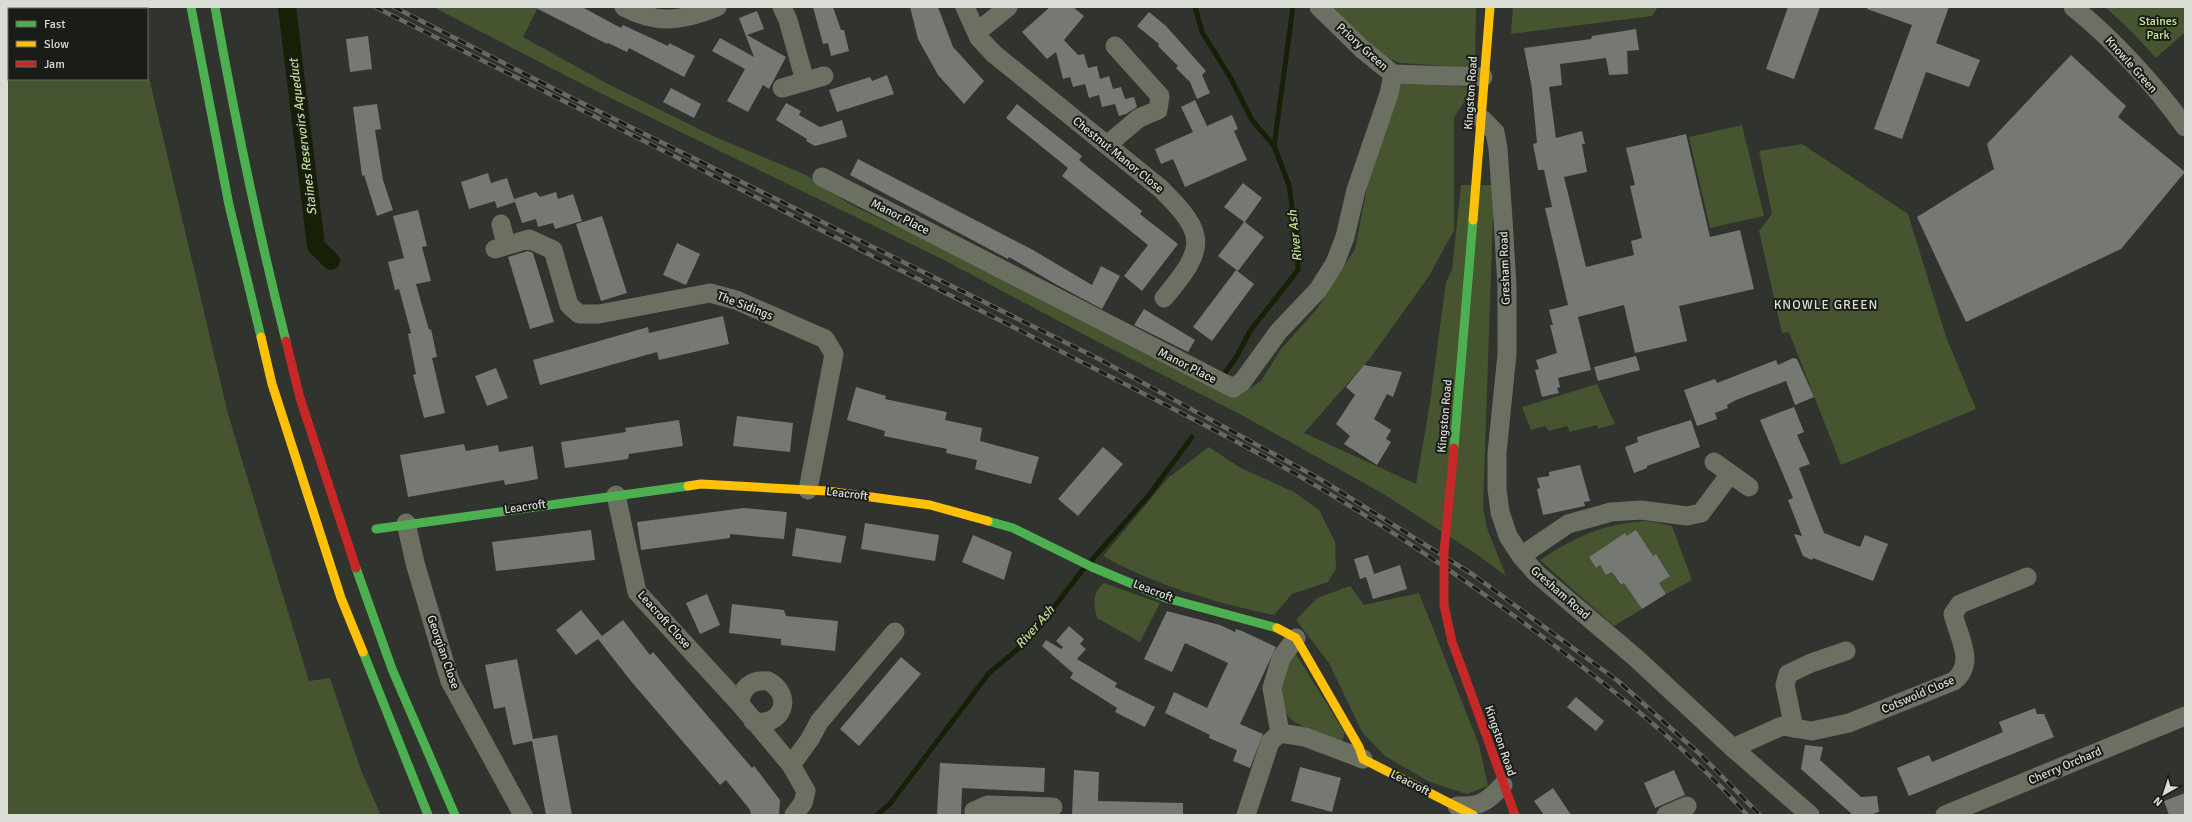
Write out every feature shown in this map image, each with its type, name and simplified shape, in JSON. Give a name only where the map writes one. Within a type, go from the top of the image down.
[{"type":"main road","name":"Kingston Road","points":[[1490,7],[1482,119],[1444,552],[1444,606],[1452,642],[1515,815]]},
{"type":"main road","points":[[215,8],[236,124],[274,297],[300,398],[351,555],[392,669],[455,815]]},
{"type":"main road","points":[[191,10],[229,205],[272,384],[341,598],[428,815]]},
{"type":"main road","name":"Leacroft","points":[[376,529],[406,523],[701,484],[808,490],[930,505],[1013,528],[1082,560],[1092,567],[1166,598],[1273,626],[1296,638],[1312,663],[1359,747],[1363,759],[1465,811]]},
{"type":"street","points":[[624,7],[652,19],[666,20],[717,7]]},
{"type":"street","points":[[782,7],[788,20],[805,81]]},
{"type":"street","name":"Chestnut Manor Close","points":[[965,7],[977,32],[994,54],[1160,188],[1183,211],[1192,227],[1196,246],[1193,258],[1186,271],[1164,298]]},
{"type":"street","points":[[977,32],[1008,7]]},
{"type":"street","name":"Priory Green","points":[[1319,7],[1362,50],[1393,74],[1484,77]]},
{"type":"street","name":"Knowle Green","points":[[2073,7],[2094,24],[2136,67],[2185,127]]},
{"type":"street","points":[[1107,145],[1139,118],[1158,110],[1160,96],[1116,46]]},
{"type":"street","name":"Manor Place","points":[[822,177],[1232,388],[1242,382],[1279,331],[1318,290],[1335,263],[1345,237],[1356,190],[1389,94],[1393,74]]},
{"type":"street","points":[[782,88],[824,76]]},
{"type":"street","name":"Gresham Road","points":[[1482,119],[1495,132],[1498,149],[1507,287],[1507,354],[1497,453],[1497,489],[1500,512],[1508,536],[1521,556],[1536,574],[1636,658],[1732,748],[1810,815]]},
{"type":"street","name":"The Sidings","points":[[501,224],[501,247],[530,239],[553,250],[569,305],[579,314],[599,314],[710,293],[736,300],[825,339],[834,354],[808,490]]},
{"type":"street","points":[[1714,462],[1748,487]]},
{"type":"street","points":[[1521,556],[1568,524],[1611,512],[1641,510],[1687,516],[1701,513],[1730,474]]},
{"type":"street","name":"Leacroft Close","points":[[616,495],[636,592],[740,704],[791,765],[806,791],[803,803],[794,815]]},
{"type":"street","name":"Georgian Close","points":[[406,523],[415,563],[450,681],[523,815]]},
{"type":"street","name":"Cotswold Close","points":[[1732,748],[1782,726],[1812,732],[1849,723],[1954,681],[1963,674],[1967,661],[1953,614],[1960,604],[2027,577]]},
{"type":"street","points":[[791,765],[810,739],[819,722],[896,632]]},
{"type":"street","points":[[1246,815],[1270,742],[1280,733],[1272,688],[1281,658],[1296,638]]},
{"type":"street","points":[[1794,728],[1785,686],[1788,674],[1811,663],[1846,651]]},
{"type":"street","points":[[740,704],[742,692],[753,682],[768,681],[780,689],[783,702],[782,709],[776,717],[762,723],[753,721]]},
{"type":"street","name":"Cherry Orchard","points":[[1945,815],[2185,716]]},
{"type":"street","name":"Leacroft","points":[[1280,733],[1305,737],[1363,759]]},
{"type":"street","name":"Leacroft","points":[[1465,811],[1471,807],[1483,803],[1503,785]]},
{"type":"street","points":[[974,815],[974,811],[988,805],[1053,807]]},
{"type":"street","points":[[1666,815],[1688,806]]},
{"type":"green space","points":[[7,7],[132,7],[8,8],[8,80],[148,80],[148,73],[228,414],[309,681],[330,678],[362,773],[381,815],[7,815]]},
{"type":"green space","points":[[433,7],[538,7],[523,37],[608,84],[713,136],[806,175],[848,203],[1003,278],[1212,385],[1241,394],[1261,381],[1281,349],[1317,309],[1355,249],[1370,172],[1396,78],[1473,88],[1454,118],[1454,230],[1429,276],[1371,357],[1304,433],[1416,484],[1430,402],[1446,282],[1452,270],[1461,185],[1494,185],[1483,508],[1487,528],[1506,576],[1475,553],[1382,493],[1238,413],[1098,342],[944,260],[590,88]]},
{"type":"green space","points":[[1331,7],[1476,7],[1475,68],[1400,63],[1372,52]]},
{"type":"green space","points":[[1513,7],[1658,7],[1652,16],[1511,34]]},
{"type":"green space","name":"Staines Park","points":[[2105,7],[2185,7],[2185,32],[2156,58],[2130,30]]},
{"type":"green space","points":[[1742,125],[1764,216],[1710,228],[1689,137]]},
{"type":"green space","points":[[1802,144],[1908,214],[1946,337],[1976,409],[1841,465],[1789,332],[1782,333],[1759,231],[1772,214],[1759,151]]},
{"type":"green space","points":[[1597,384],[1615,424],[1598,429],[1597,425],[1570,432],[1567,426],[1549,431],[1545,426],[1531,430],[1522,407]]},
{"type":"green space","points":[[1209,447],[1239,467],[1294,492],[1319,510],[1335,542],[1336,569],[1328,582],[1292,594],[1274,615],[1230,605],[1186,592],[1143,576],[1103,556],[1168,478]]},
{"type":"green space","points":[[1646,521],[1672,526],[1692,580],[1666,594],[1659,583],[1670,575],[1656,554],[1653,556],[1610,547],[1608,544],[1589,557],[1596,568],[1600,565],[1606,575],[1612,572],[1620,585],[1624,583],[1642,609],[1614,626],[1540,560],[1566,544],[1603,528]]},
{"type":"green space","points":[[1104,583],[1160,603],[1140,642],[1097,618],[1094,599],[1097,591]]},
{"type":"green space","points":[[1350,586],[1364,605],[1419,593],[1479,745],[1488,786],[1467,794],[1430,782],[1385,756],[1362,732],[1329,663],[1296,620],[1317,598]]},
{"type":"green space","points":[[1294,651],[1345,733],[1342,742],[1295,722],[1286,712],[1282,704],[1282,686]]},
{"type":"building","points":[[534,7],[582,7],[621,28],[623,25],[668,46],[669,43],[695,56],[684,77],[629,48],[627,52],[608,43],[607,44]]},
{"type":"building","points":[[813,7],[833,7],[841,30],[844,30],[849,51],[831,56],[828,43],[823,44]]},
{"type":"building","points":[[910,7],[938,7],[953,47],[984,81],[964,104],[938,75],[918,39]]},
{"type":"building","points":[[1050,7],[1073,7],[1084,16],[1064,40],[1078,55],[1084,54],[1088,68],[1097,66],[1100,79],[1109,76],[1113,89],[1121,87],[1125,99],[1134,97],[1137,107],[1126,114],[1119,116],[1115,104],[1102,107],[1099,95],[1089,98],[1085,84],[1073,87],[1070,77],[1063,79],[1056,52],[1047,59],[1022,32]]},
{"type":"building","points":[[1788,7],[1820,7],[1794,79],[1766,69]]},
{"type":"building","points":[[1868,7],[1949,7],[1936,43],[1980,60],[1969,87],[1926,72],[1902,139],[1874,129],[1912,25],[1867,9]]},
{"type":"building","points":[[757,11],[764,29],[747,35],[786,57],[769,89],[763,85],[748,112],[727,101],[745,69],[712,51],[720,38],[754,57],[739,18]]},
{"type":"building","points":[[1149,12],[1166,26],[1206,71],[1202,75],[1210,93],[1197,99],[1190,82],[1176,68],[1178,66],[1158,46],[1159,44],[1137,26]]},
{"type":"building","points":[[1636,29],[1639,50],[1627,51],[1628,74],[1609,75],[1606,58],[1560,64],[1562,85],[1549,87],[1556,138],[1582,131],[1585,144],[1582,144],[1587,172],[1564,177],[1586,267],[1634,255],[1631,241],[1642,238],[1630,186],[1635,185],[1626,148],[1686,134],[1710,237],[1740,230],[1754,289],[1679,306],[1687,341],[1635,353],[1624,305],[1578,317],[1591,370],[1558,378],[1560,387],[1557,388],[1559,393],[1542,397],[1535,370],[1539,369],[1536,360],[1557,353],[1550,325],[1553,325],[1549,310],[1568,305],[1545,208],[1552,207],[1544,170],[1538,170],[1533,144],[1537,143],[1532,89],[1524,48],[1591,39],[1592,36]]},
{"type":"building","points":[[368,36],[372,69],[350,72],[346,39]]},
{"type":"building","points":[[2071,55],[2126,106],[2118,117],[2185,172],[2121,249],[1966,322],[1917,217],[1994,169],[1987,144]]},
{"type":"building","points":[[887,75],[894,94],[837,112],[829,90],[870,77],[872,81]]},
{"type":"building","points":[[671,88],[701,104],[694,118],[663,102]]},
{"type":"building","points":[[1195,100],[1207,126],[1232,115],[1238,129],[1234,131],[1247,160],[1185,187],[1173,159],[1161,164],[1155,149],[1193,132],[1181,107]]},
{"type":"building","points":[[786,103],[801,111],[799,115],[820,127],[842,120],[847,137],[815,146],[806,141],[807,139],[776,120]]},
{"type":"building","points":[[377,104],[381,129],[375,130],[383,180],[393,210],[377,216],[364,175],[362,176],[353,107]]},
{"type":"building","points":[[1017,104],[1082,156],[1079,160],[1142,211],[1140,214],[1178,244],[1142,291],[1124,276],[1148,245],[1062,176],[1068,168],[1006,118]]},
{"type":"building","points":[[858,159],[1033,250],[1092,285],[1101,266],[1120,276],[1102,309],[1009,257],[1008,259],[850,175]]},
{"type":"building","points":[[488,173],[491,183],[507,178],[515,202],[497,208],[495,201],[469,209],[461,182]]},
{"type":"building","points":[[1243,183],[1262,198],[1245,222],[1264,237],[1238,271],[1218,256],[1244,222],[1224,207]]},
{"type":"building","points":[[536,192],[540,197],[556,192],[558,199],[573,194],[582,221],[555,229],[553,223],[538,227],[536,219],[522,223],[514,199]]},
{"type":"building","points":[[418,210],[427,246],[422,247],[431,281],[416,284],[429,330],[431,329],[437,357],[432,358],[445,413],[424,418],[413,375],[416,374],[408,334],[411,333],[399,289],[395,290],[388,262],[404,258],[393,216]]},
{"type":"building","points":[[602,216],[627,293],[601,301],[576,224]]},
{"type":"building","points":[[677,243],[700,254],[686,285],[663,275]]},
{"type":"building","points":[[528,251],[533,253],[554,322],[530,329],[508,257]]},
{"type":"building","points":[[1236,270],[1254,284],[1212,341],[1193,327]]},
{"type":"building","points":[[1144,309],[1195,340],[1188,352],[1134,325]]},
{"type":"building","points":[[723,316],[729,344],[659,360],[657,352],[540,385],[533,360],[648,327],[649,333]]},
{"type":"building","points":[[1636,356],[1640,370],[1598,381],[1594,367]]},
{"type":"building","points":[[1793,358],[1797,359],[1814,397],[1795,405],[1786,381],[1736,400],[1727,405],[1728,408],[1715,413],[1717,419],[1697,426],[1684,390],[1715,379],[1717,383],[1776,360],[1778,365]]},
{"type":"building","points":[[1364,365],[1402,372],[1393,397],[1387,394],[1374,419],[1391,430],[1386,439],[1391,442],[1377,465],[1344,444],[1350,436],[1336,424],[1355,395],[1346,387]]},
{"type":"building","points":[[496,368],[508,398],[487,406],[475,376]]},
{"type":"building","points":[[856,387],[886,396],[885,399],[947,412],[945,420],[982,428],[980,441],[1039,457],[1031,484],[975,469],[977,460],[946,453],[947,449],[884,436],[885,431],[847,420]]},
{"type":"building","points":[[1794,407],[1804,432],[1797,435],[1810,464],[1799,468],[1824,533],[1860,547],[1865,535],[1888,544],[1873,581],[1813,558],[1812,560],[1803,556],[1794,534],[1802,536],[1788,500],[1793,498],[1760,420]]},
{"type":"building","points":[[737,416],[793,423],[790,452],[733,446]]},
{"type":"building","points":[[679,420],[683,446],[629,454],[628,459],[565,468],[561,442],[626,432],[625,428]]},
{"type":"building","points":[[1691,420],[1700,447],[1647,466],[1647,468],[1634,473],[1625,447],[1638,442],[1637,437]]},
{"type":"building","points":[[464,444],[466,451],[498,445],[499,452],[533,446],[538,479],[505,485],[504,480],[408,497],[400,455]]},
{"type":"building","points":[[1103,447],[1123,464],[1078,516],[1058,499]]},
{"type":"building","points":[[1580,465],[1590,501],[1584,502],[1585,506],[1543,515],[1537,489],[1540,488],[1537,478],[1549,476],[1549,472]]},
{"type":"building","points":[[744,508],[787,512],[784,539],[730,534],[730,538],[641,550],[637,522]]},
{"type":"building","points":[[865,523],[939,535],[935,561],[861,549]]},
{"type":"building","points":[[796,528],[846,536],[841,563],[792,556]]},
{"type":"building","points":[[591,530],[595,560],[496,571],[492,542]]},
{"type":"building","points":[[1636,530],[1653,556],[1656,554],[1670,576],[1659,583],[1666,594],[1642,609],[1624,583],[1621,585],[1612,572],[1606,575],[1600,565],[1596,568],[1589,557],[1625,533],[1627,536]]},
{"type":"building","points":[[973,535],[1012,552],[1004,580],[962,562]]},
{"type":"building","points":[[1368,555],[1374,574],[1400,565],[1407,589],[1373,599],[1366,577],[1360,579],[1354,559]]},
{"type":"building","points":[[707,594],[720,625],[700,634],[686,603]]},
{"type":"building","points":[[732,604],[784,610],[786,616],[838,621],[835,651],[781,645],[781,639],[729,633]]},
{"type":"building","points":[[581,610],[602,636],[623,620],[650,655],[653,652],[752,768],[754,766],[780,800],[779,815],[751,815],[750,810],[726,780],[720,785],[630,680],[598,639],[576,655],[556,630]]},
{"type":"building","points":[[1167,611],[1220,625],[1235,632],[1236,629],[1276,647],[1240,724],[1263,734],[1250,768],[1233,761],[1237,750],[1209,738],[1210,735],[1165,713],[1174,692],[1207,708],[1228,663],[1185,643],[1172,672],[1144,659]]},
{"type":"building","points":[[1069,626],[1084,639],[1080,644],[1086,649],[1077,659],[1117,683],[1115,687],[1155,707],[1145,727],[1115,712],[1117,708],[1070,678],[1073,673],[1042,646],[1046,640],[1061,649],[1063,647],[1056,641]]},
{"type":"building","points":[[901,657],[921,674],[859,746],[840,729]]},
{"type":"building","points":[[517,659],[533,739],[557,735],[572,815],[546,815],[532,741],[513,745],[505,707],[494,709],[485,665]]},
{"type":"building","points":[[1576,697],[1604,721],[1596,731],[1567,707]]},
{"type":"building","points":[[2035,708],[2037,714],[2044,714],[2054,737],[1909,796],[1897,768],[1929,755],[1932,762],[2003,732],[1999,722]]},
{"type":"building","points":[[1805,745],[1823,747],[1820,760],[1861,797],[1877,796],[1879,812],[1869,815],[1853,815],[1801,769]]},
{"type":"building","points":[[940,763],[1045,768],[1044,792],[962,788],[961,815],[937,815]]},
{"type":"building","points":[[1300,767],[1341,778],[1332,812],[1291,801]]},
{"type":"building","points":[[1074,770],[1099,772],[1098,801],[1183,803],[1183,815],[1072,815]]},
{"type":"building","points":[[1674,770],[1685,795],[1655,808],[1644,783]]},
{"type":"building","points":[[1553,788],[1571,815],[1544,815],[1534,801]]},
{"type":"building","points":[[2185,793],[2185,815],[2169,815],[2164,801]]},
{"type":"waterway","name":"Staines Reservoirs Aqueduct","points":[[287,7],[316,246],[331,261]]},
{"type":"waterway","name":"River Ash","points":[[1195,7],[1202,32],[1230,77],[1252,120],[1274,146],[1289,185],[1297,243],[1298,270],[1250,331],[1237,356],[1222,377]]},
{"type":"waterway","name":"River Ash","points":[[1274,146],[1293,7]]},
{"type":"waterway","name":"River Ash","points":[[1091,561],[1149,495],[1192,437]]},
{"type":"waterway","name":"River Ash","points":[[877,815],[889,805],[989,673],[1018,649],[1041,624],[1084,568]]},
{"type":"railway","points":[[375,7],[948,294],[1206,426],[1304,479],[1420,550],[1567,655],[1615,692],[1684,751],[1747,815]]},
{"type":"railway","points":[[394,7],[572,98],[1099,359],[1320,479],[1472,574],[1618,681],[1702,756],[1760,815]]},
{"type":"traffic: fast","points":[[191,7],[229,205],[261,337]]},
{"type":"traffic: fast","points":[[215,7],[248,175],[286,341]]},
{"type":"traffic: fast","points":[[1454,448],[1473,220]]},
{"type":"traffic: fast","points":[[376,529],[688,486]]},
{"type":"traffic: fast","points":[[988,521],[1013,528],[1092,567],[1166,598],[1277,628]]},
{"type":"traffic: fast","points":[[356,568],[392,669],[455,815]]},
{"type":"traffic: fast","points":[[363,652],[428,815]]},
{"type":"traffic: slow","points":[[1473,220],[1490,7]]},
{"type":"traffic: slow","points":[[261,337],[272,384],[341,598],[363,652]]},
{"type":"traffic: slow","points":[[688,486],[701,484],[827,491],[930,505],[988,521]]},
{"type":"traffic: slow","points":[[1277,628],[1296,638],[1359,747],[1363,759],[1473,815]]},
{"type":"traffic: jam","points":[[286,341],[300,398],[356,568]]},
{"type":"traffic: jam","points":[[1454,448],[1444,552],[1444,605],[1452,642],[1464,674]]},
{"type":"traffic: jam","points":[[1464,674],[1515,815]]},
{"type":"district","name":"KNOWLE GREEN","points":[[1826,305]]}]
